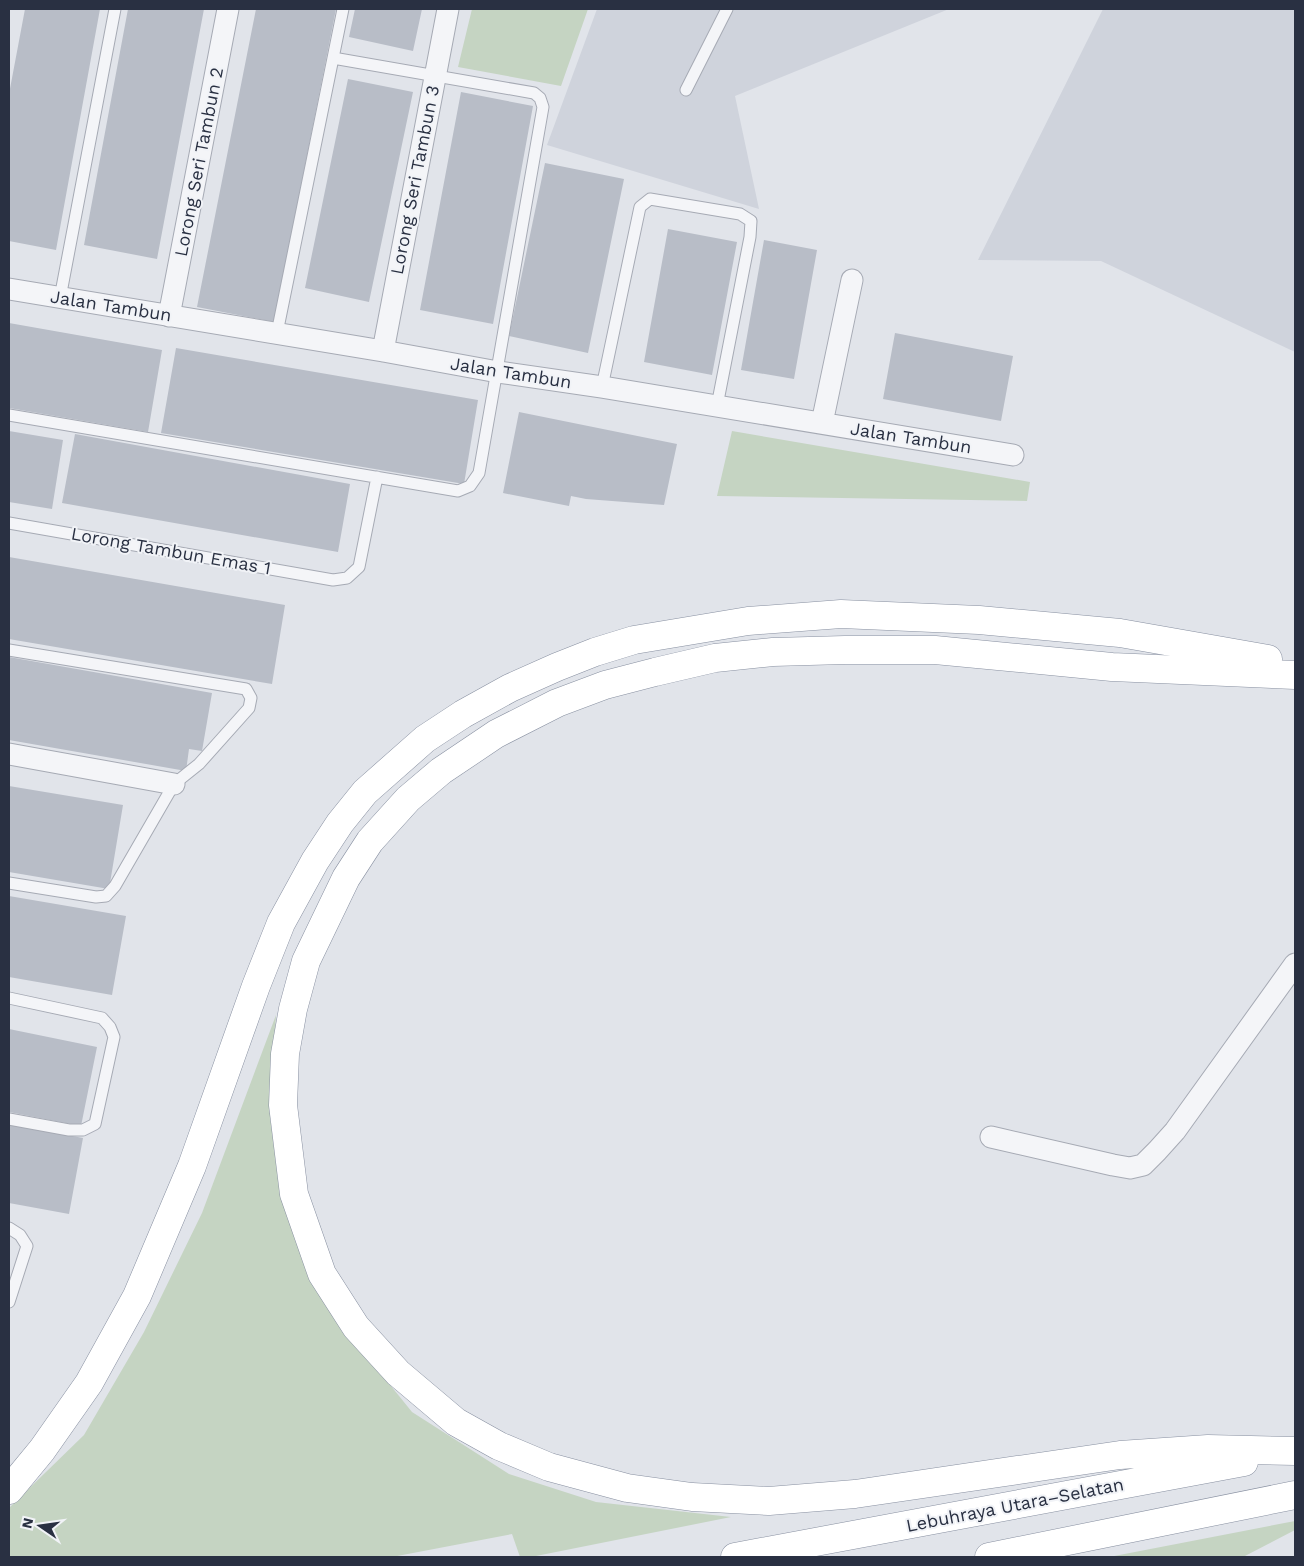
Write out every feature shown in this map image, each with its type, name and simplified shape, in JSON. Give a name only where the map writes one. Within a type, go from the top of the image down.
[{"type":"highway","points":[[9,1490],[42,1450],[89,1383],[137,1296],[192,1166],[256,986],[281,923],[315,861],[340,823],[365,792],[425,740],[463,714],[510,688],[556,667],[634,640],[748,621],[841,614],[979,620],[1120,633],[1295,664]]},
{"type":"highway","points":[[1295,675],[1112,667],[935,650],[773,652],[715,658],[605,686],[557,703],[496,734],[441,771],[408,799],[370,841],[346,878],[306,962],[293,1009],[285,1054],[283,1105],[294,1194],[322,1274],[356,1327],[398,1374],[456,1422],[499,1446],[549,1467],[627,1488],[692,1497],[768,1501],[855,1494],[1120,1455],[1208,1449],[1295,1451]]},
{"type":"highway","name":"Lebuhraya Utara–Selatan","points":[[735,1557],[1295,1451]]},
{"type":"highway","points":[[989,1557],[1295,1495]]},
{"type":"street","name":"Lorong Seri Tambun 2","points":[[169,316],[228,9]]},
{"type":"street","name":"Lorong Seri Tambun 3","points":[[383,351],[448,9]]},
{"type":"street","points":[[822,423],[852,280]]},
{"type":"street","name":"Jalan Tambun","points":[[9,289],[498,372],[602,387],[1013,455]]},
{"type":"street","points":[[9,754],[174,784]]},
{"type":"street","points":[[991,1137],[1113,1165],[1130,1168],[1143,1166],[1175,1131],[1295,964]]},
{"type":"lane","points":[[60,298],[115,9]]},
{"type":"lane","points":[[277,333],[343,9]]},
{"type":"lane","points":[[686,90],[727,9]]},
{"type":"lane","points":[[9,415],[458,491],[470,486],[479,473],[543,107],[540,98],[534,93],[333,58]]},
{"type":"lane","points":[[602,387],[640,207],[650,199],[740,214],[751,222],[750,237],[717,406]]},
{"type":"lane","name":"Lorong Tambun Emas 1","points":[[9,523],[333,580],[347,578],[359,567],[377,477]]},
{"type":"lane","points":[[9,650],[246,689],[251,698],[249,708],[199,764],[174,784],[115,886],[106,896],[96,897],[9,883]]},
{"type":"lane","points":[[9,998],[102,1018],[110,1027],[114,1037],[95,1124],[83,1130],[69,1130],[9,1119]]},
{"type":"lane","points":[[9,1228],[20,1235],[27,1246],[9,1302]]},
{"type":"shaded area","points":[[597,9],[949,9],[735,96],[759,209],[547,145]]},
{"type":"shaded area","points":[[1103,9],[1295,9],[1295,352],[1101,261],[978,260]]},
{"type":"green space","points":[[472,9],[588,9],[561,86],[458,67]]},
{"type":"green space","points":[[732,431],[1030,482],[1027,501],[717,496]]},
{"type":"green space","points":[[276,1015],[270,1116],[281,1196],[327,1307],[412,1412],[509,1474],[596,1502],[731,1517],[531,1557],[520,1557],[512,1534],[392,1557],[9,1557],[9,1508],[84,1435],[144,1332],[202,1213]]},
{"type":"green space","points":[[1295,1521],[1295,1530],[1243,1557],[1109,1557]]},
{"type":"building","points":[[25,9],[100,9],[56,250],[9,241],[9,94]]},
{"type":"building","points":[[128,9],[204,9],[157,259],[84,245]]},
{"type":"building","points":[[256,9],[336,9],[274,322],[197,307]]},
{"type":"building","points":[[355,9],[422,9],[413,51],[349,37]]},
{"type":"building","points":[[348,79],[413,92],[369,302],[305,288]]},
{"type":"building","points":[[461,92],[533,106],[493,324],[420,310]]},
{"type":"building","points":[[545,163],[624,179],[588,353],[509,336]]},
{"type":"building","points":[[668,229],[737,242],[712,375],[644,362]]},
{"type":"building","points":[[764,240],[817,250],[794,379],[741,370]]},
{"type":"building","points":[[9,323],[162,350],[148,432],[9,408]]},
{"type":"building","points":[[895,333],[1013,356],[1001,421],[883,399]]},
{"type":"building","points":[[176,348],[478,400],[464,484],[161,433]]},
{"type":"building","points":[[519,412],[677,444],[664,505],[586,499],[571,496],[569,506],[503,493]]},
{"type":"building","points":[[9,431],[63,440],[52,509],[9,502]]},
{"type":"building","points":[[75,434],[350,484],[338,552],[62,503]]},
{"type":"building","points":[[9,557],[285,605],[272,684],[9,639]]},
{"type":"building","points":[[9,657],[212,693],[202,751],[189,749],[186,771],[9,740]]},
{"type":"building","points":[[9,786],[123,805],[109,889],[9,872]]},
{"type":"building","points":[[9,896],[126,916],[112,995],[9,977]]},
{"type":"building","points":[[9,1029],[97,1047],[81,1126],[9,1112]]},
{"type":"building","points":[[9,1124],[83,1138],[69,1214],[9,1203]]}]
